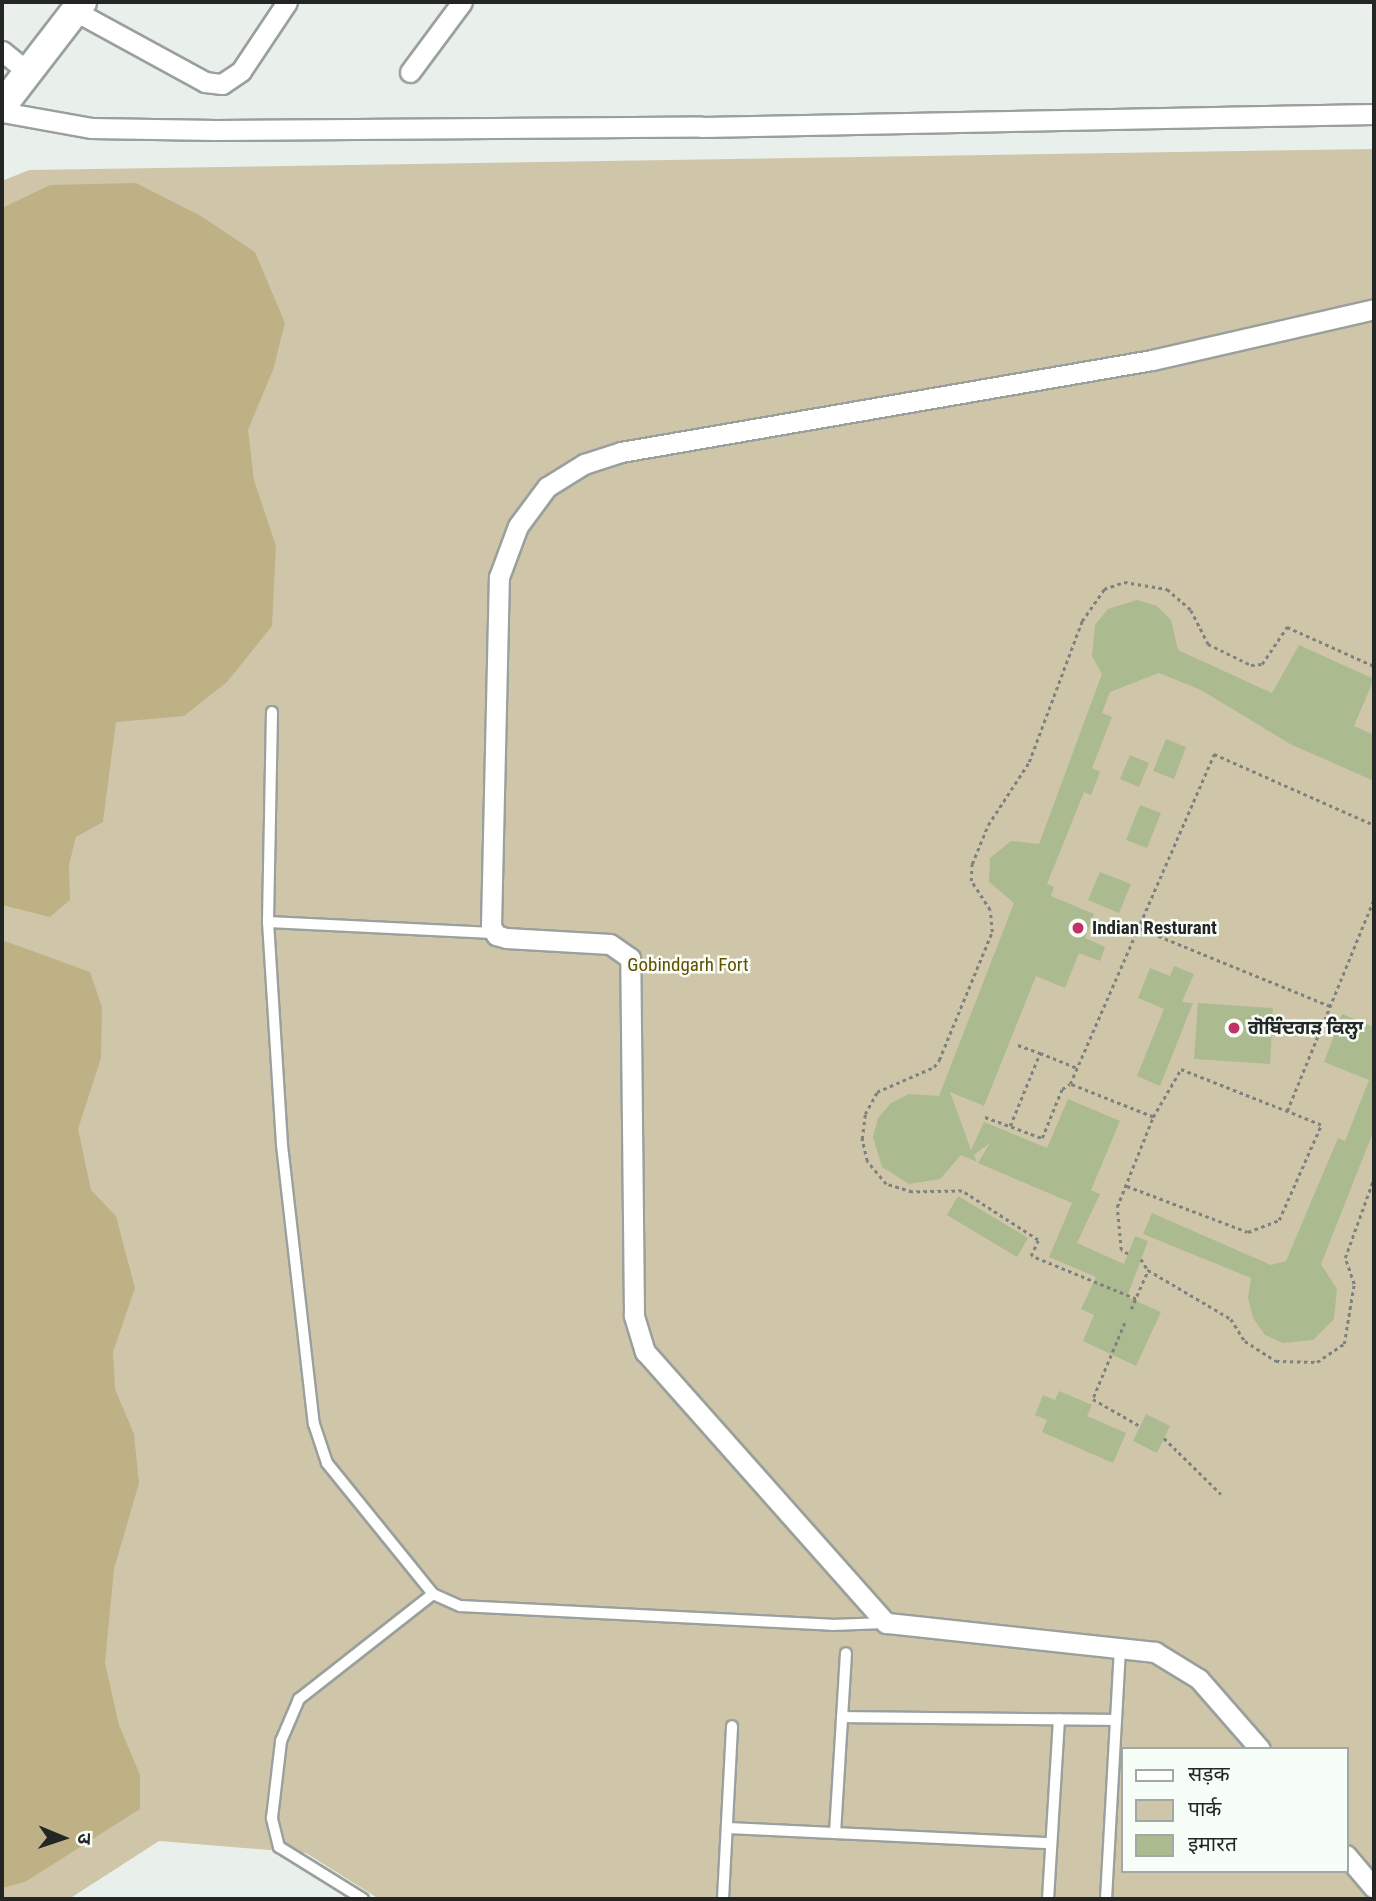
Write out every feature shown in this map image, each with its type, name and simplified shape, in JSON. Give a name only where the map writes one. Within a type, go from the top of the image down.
[{"type":"main road","points":[[2,106],[30,74],[79,7]]},
{"type":"street","points":[[79,7],[205,82],[222,83],[240,71],[287,2]]},
{"type":"street","points":[[410,72],[463,2]]},
{"type":"street","points":[[2,51],[30,74]]},
{"type":"street","points":[[2,112],[90,128],[216,130],[701,127],[1374,114]]},
{"type":"street","points":[[1258,1747],[1227,1708],[1183,1666],[1155,1651],[886,1623],[640,1343],[634,1315],[630,958],[610,944],[506,937],[493,933],[499,576],[518,526],[562,475],[621,452],[1152,360],[1374,309]]},
{"type":"street","points":[[1348,1857],[1374,1888]]},
{"type":"lane","points":[[272,712],[268,922],[282,1144],[318,1441],[327,1463],[433,1594],[460,1606],[832,1625],[886,1623]]},
{"type":"lane","points":[[268,922],[493,933]]},
{"type":"lane","points":[[362,1899],[279,1847],[272,1818],[281,1741],[291,1709],[299,1699],[433,1594]]},
{"type":"lane","points":[[1106,1899],[1120,1646]]},
{"type":"lane","points":[[835,1833],[846,1653]]},
{"type":"lane","points":[[842,1717],[1116,1720]]},
{"type":"lane","points":[[1048,1899],[1059,1719]]},
{"type":"lane","points":[[723,1899],[732,1726]]},
{"type":"lane","points":[[728,1828],[1051,1843]]},
{"type":"path","points":[[1136,1299],[1031,1256],[1038,1240],[962,1191],[912,1192],[886,1184],[874,1175],[863,1149],[865,1114],[877,1092],[934,1067],[939,1060],[992,932],[990,910],[971,881],[972,864],[988,825],[1029,762],[1082,621],[1104,589],[1124,582],[1167,589],[1191,610],[1208,644],[1251,665],[1262,664],[1287,627],[1374,666]]},
{"type":"path","points":[[985,1116],[1042,1138],[1062,1089],[1070,1084],[1214,754],[1374,825]]},
{"type":"path","points":[[1287,1111],[1374,899]]},
{"type":"path","points":[[1138,928],[1330,1006]]},
{"type":"path","points":[[1018,1045],[1077,1068]]},
{"type":"path","points":[[1010,1126],[1040,1053]]},
{"type":"path","points":[[1126,1186],[1248,1232],[1279,1220],[1321,1125],[1181,1069],[1153,1117],[1117,1207],[1121,1250],[1128,1254]]},
{"type":"path","points":[[1070,1084],[1153,1117]]},
{"type":"path","points":[[1141,1259],[1148,1270],[1231,1319],[1245,1341],[1276,1361],[1317,1362],[1343,1344],[1354,1284],[1345,1258],[1374,1178]]},
{"type":"path","points":[[1131,1309],[1148,1270]]},
{"type":"path","points":[[1125,1323],[1093,1399],[1140,1426]]},
{"type":"path","points":[[1164,1438],[1221,1494]]},
{"type":"green space","name":"Gobindgarh Fort","points":[[1374,149],[1374,1899],[379,1899],[306,1853],[159,1841],[69,1899],[2,1899],[2,181],[29,170]]},
{"type":"shaded area","points":[[136,183],[201,216],[255,252],[285,323],[273,370],[248,430],[254,480],[276,546],[272,626],[227,682],[184,716],[116,722],[103,822],[76,837],[69,865],[70,900],[50,917],[2,905],[2,208],[50,185]]},
{"type":"shaded area","points":[[2,940],[90,972],[102,1007],[101,1058],[78,1129],[91,1190],[116,1216],[135,1288],[113,1352],[115,1389],[134,1434],[139,1483],[114,1569],[105,1663],[119,1725],[140,1775],[140,1809],[25,1882],[2,1888]]},
{"type":"building","points":[[1137,600],[1157,606],[1171,620],[1178,650],[1272,693],[1299,645],[1374,679],[1354,726],[1374,735],[1374,781],[1290,744],[1201,690],[1159,673],[1110,692],[1102,713],[1112,717],[1092,768],[1100,772],[1091,795],[1084,792],[1047,884],[1054,887],[1051,896],[1094,914],[1085,938],[1105,947],[1100,961],[1079,953],[1065,988],[1036,976],[984,1106],[950,1092],[971,1150],[984,1122],[1047,1148],[1068,1099],[1120,1121],[1091,1190],[1100,1194],[1077,1243],[1124,1264],[1135,1236],[1148,1241],[1127,1297],[1161,1312],[1136,1366],[1083,1341],[1094,1315],[1081,1309],[1096,1277],[1049,1257],[1072,1203],[978,1163],[990,1143],[974,1155],[977,1162],[961,1155],[940,1179],[909,1184],[882,1167],[873,1137],[878,1118],[891,1103],[909,1094],[939,1096],[1014,903],[989,882],[990,858],[1011,841],[1039,844],[1102,674],[1092,656],[1095,625],[1108,609]]},
{"type":"building","points":[[1166,739],[1186,747],[1174,779],[1153,771]]},
{"type":"building","points":[[1130,755],[1149,763],[1139,787],[1120,779]]},
{"type":"building","points":[[1140,805],[1161,813],[1147,848],[1126,840]]},
{"type":"building","points":[[1100,872],[1131,884],[1119,913],[1088,900]]},
{"type":"building","points":[[1174,966],[1194,974],[1182,1002],[1193,1003],[1160,1086],[1137,1076],[1164,1009],[1138,998],[1150,968],[1170,976]]},
{"type":"building","points":[[1198,1003],[1273,1008],[1270,1064],[1194,1059]]},
{"type":"building","points":[[1342,1014],[1374,1027],[1374,1130],[1321,1264],[1337,1289],[1334,1319],[1313,1340],[1283,1343],[1265,1335],[1253,1318],[1248,1298],[1251,1278],[1143,1234],[1152,1213],[1271,1265],[1286,1261],[1338,1138],[1345,1141],[1369,1080],[1324,1062]]},
{"type":"building","points":[[958,1196],[1028,1238],[1017,1257],[947,1215]]},
{"type":"building","points":[[1059,1391],[1092,1405],[1087,1416],[1126,1433],[1113,1463],[1042,1432],[1047,1420],[1035,1415],[1043,1395],[1055,1400]]},
{"type":"building","points":[[1146,1414],[1170,1426],[1157,1453],[1133,1441]]},
{"type":"place","name":"Indian Resturant","points":[[1078,928]]},
{"type":"place","name":"ਗੋਬਿੰਦਗੜ ਕਿਲ੍ਹਾ","points":[[1234,1028]]}]
